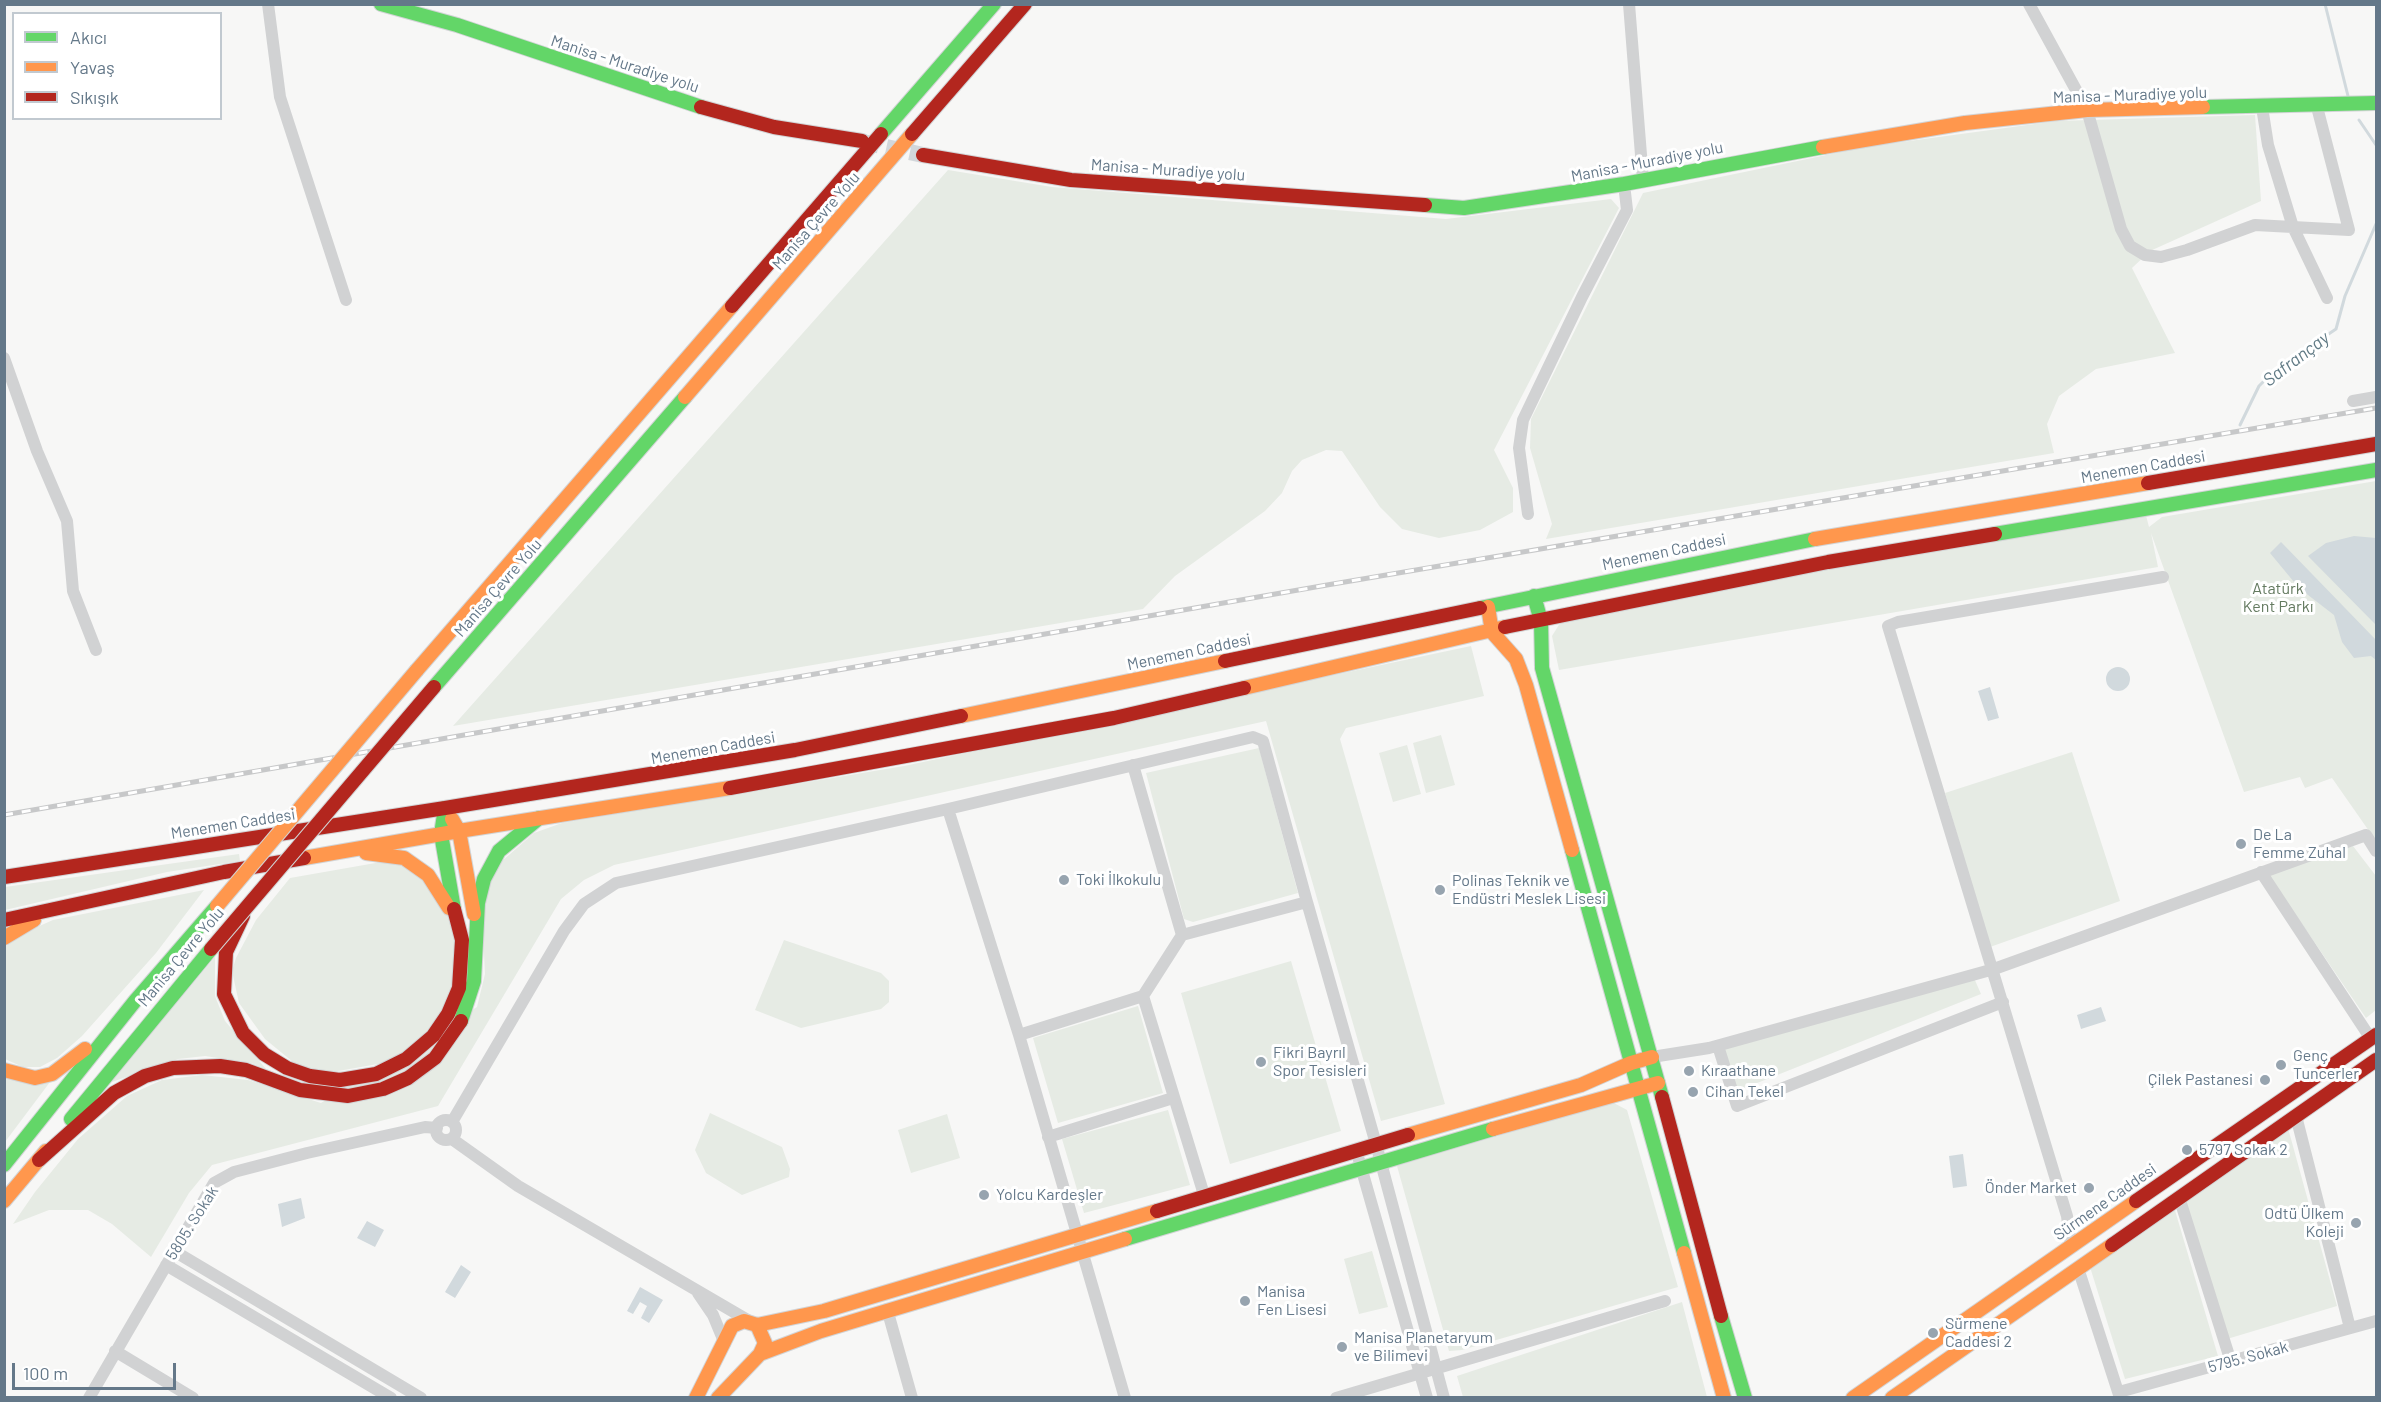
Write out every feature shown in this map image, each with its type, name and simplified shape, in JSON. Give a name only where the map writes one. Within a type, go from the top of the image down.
[{"type":"main road","name":"Manisa - Muradiye yolu","points":[[381,4],[458,25],[666,97],[774,127],[862,141]]},
{"type":"main road","name":"Manisa Çevre Yolu","points":[[4,1165],[135,1001],[417,670],[994,4]]},
{"type":"main road","name":"Manisa Çevre Yolu","points":[[4,1201],[39,1160],[103,1076],[253,897],[1025,4]]},
{"type":"main road","name":"Manisa - Muradiye yolu","points":[[923,155],[1071,180],[1464,208],[1624,184],[1753,158],[1965,123],[2087,110],[2376,103]]},
{"type":"main road","name":"Menemen Caddesi","points":[[4,876],[445,808],[807,748],[1776,546],[2376,444]]},
{"type":"main road","points":[[4,920],[224,872],[459,831],[708,792],[1114,718],[1572,612],[1840,560],[2376,470]]},
{"type":"main road","points":[[1534,596],[1541,621],[1542,668],[1745,1398]]},
{"type":"main road","points":[[1488,607],[1492,632],[1516,659],[1524,678],[1724,1398]]},
{"type":"main road","points":[[445,808],[459,831],[470,901],[477,923]]},
{"type":"main road","points":[[253,897],[226,952],[224,994],[243,1033],[264,1054],[287,1068],[310,1076],[340,1080],[376,1074],[406,1059],[433,1036],[448,1014],[459,988],[462,940],[456,919],[441,834],[445,808]]},
{"type":"main road","points":[[39,1160],[114,1093],[145,1076],[173,1068],[220,1066],[246,1070],[300,1090],[348,1096],[383,1089],[408,1078],[435,1058],[455,1033],[465,1013],[474,981],[478,903],[484,879],[500,851],[539,818]]},
{"type":"main road","points":[[332,853],[376,853],[404,858],[428,875],[456,919]]},
{"type":"main road","points":[[4,938],[20,926],[67,906]]},
{"type":"main road","points":[[4,1070],[35,1078],[52,1074],[68,1065],[135,1001]]},
{"type":"main road","name":"Sürmene Caddesi","points":[[1853,1398],[2374,1037]]},
{"type":"main road","points":[[696,1398],[731,1352],[728,1331],[738,1322],[754,1323],[824,1311],[1077,1234],[1205,1198],[1376,1144],[1581,1085],[1631,1063],[1652,1057]]},
{"type":"main road","points":[[1892,1398],[2376,1060]]},
{"type":"main road","points":[[731,1352],[757,1356],[887,1309],[1380,1161],[1658,1083]]},
{"type":"main road","points":[[2292,1096],[2296,1116]]},
{"type":"main road","points":[[2071,1246],[2078,1268]]},
{"type":"main road","points":[[718,1398],[757,1356],[764,1336],[754,1323]]},
{"type":"street","points":[[268,4],[280,97],[346,300]]},
{"type":"street","points":[[1629,4],[1643,180]]},
{"type":"street","points":[[2029,4],[2087,110],[2108,192],[2121,229],[2130,246],[2145,255],[2161,257],[2255,225],[2349,230],[2317,106]]},
{"type":"street","points":[[2262,107],[2268,145],[2293,227],[2327,298]]},
{"type":"street","points":[[1528,514],[1519,447],[1523,420],[1627,210],[1624,184]]},
{"type":"street","points":[[4,358],[38,451],[67,521],[73,591],[96,650]]},
{"type":"street","points":[[2354,401],[2376,397]]},
{"type":"street","points":[[2071,1246],[2067,1216],[1994,969],[1888,626],[1898,622],[2163,577]]},
{"type":"street","points":[[452,1122],[564,931],[584,904],[596,893],[616,883],[948,809],[1253,737],[1263,741],[1376,1144],[1444,1398]]},
{"type":"street","points":[[1133,765],[1182,935]]},
{"type":"street","points":[[948,809],[1018,1035],[1125,1398]]},
{"type":"street","points":[[1652,1057],[1718,1046],[1994,969],[2366,835],[2376,850]]},
{"type":"street","points":[[2261,872],[2374,1037]]},
{"type":"street","points":[[1018,1035],[1143,996],[1182,935],[1307,902]]},
{"type":"street","points":[[1143,996],[1205,1198]]},
{"type":"street","points":[[1718,1046],[1737,1106],[2003,1002]]},
{"type":"street","points":[[1048,1137],[1173,1098]]},
{"type":"street","points":[[2296,1116],[2350,1328]]},
{"type":"street","points":[[452,1122],[443,1121],[436,1128],[437,1135],[442,1139],[452,1139],[518,1186],[697,1292],[754,1323]]},
{"type":"street","points":[[452,1122],[456,1130],[452,1139]]},
{"type":"street","name":"5805. Sokak","points":[[89,1398],[214,1184],[234,1172],[425,1127],[436,1128]]},
{"type":"street","points":[[1357,1150],[1426,1398]]},
{"type":"street","points":[[2179,1197],[2231,1362]]},
{"type":"street","points":[[174,1251],[421,1398]]},
{"type":"street","points":[[166,1265],[391,1398]]},
{"type":"street","points":[[2078,1268],[2120,1395]]},
{"type":"street","points":[[697,1292],[713,1315],[731,1352]]},
{"type":"street","points":[[1336,1398],[1665,1301]]},
{"type":"street","points":[[887,1309],[912,1398]]},
{"type":"street","name":"5795. Sokak","points":[[2120,1395],[2376,1321]]},
{"type":"street","points":[[115,1352],[193,1398]]},
{"type":"green space","points":[[2255,115],[2261,201],[2150,251],[2132,268],[2175,353],[2096,369],[2059,396],[2047,424],[2054,453],[1546,539],[1552,524],[1530,448],[1531,419],[1643,193],[1865,147],[2057,121]]},
{"type":"green space","points":[[948,170],[1052,187],[1446,219],[1611,199],[1619,208],[1494,450],[1513,488],[1513,512],[1480,530],[1439,538],[1402,529],[1380,507],[1342,451],[1326,450],[1302,460],[1292,471],[1282,493],[1265,511],[1175,576],[1143,609],[453,726]]},
{"type":"green space","name":"Atatürk Kent Parkı","points":[[2376,481],[2376,841],[2332,778],[2305,788],[2300,777],[2244,792],[2151,533],[2158,567],[1559,670],[1552,636],[1562,620],[2144,508],[2149,527],[2162,517]]},
{"type":"green space","points":[[1471,646],[1484,696],[1346,728],[1340,739],[1445,1104],[1381,1121],[1266,721],[614,865],[584,880],[561,899],[438,1106],[212,1165],[189,1193],[151,1257],[112,1224],[88,1210],[49,1210],[13,1224],[35,1192],[78,1139],[127,1096],[162,1080],[202,1075],[248,1080],[321,1103],[477,1007],[485,974],[482,913],[494,868],[534,833],[562,823],[904,766]]},
{"type":"green space","points":[[1441,735],[1455,785],[1426,793],[1413,743]]},
{"type":"green space","points":[[1407,745],[1421,794],[1393,802],[1379,753]]},
{"type":"green space","points":[[1259,748],[1298,893],[1193,922],[1184,919],[1146,773]]},
{"type":"green space","points":[[2072,752],[2120,901],[1990,947],[1945,793]]},
{"type":"green space","points":[[2353,846],[2376,876],[2376,1010],[2366,1018],[2270,877],[2271,870]]},
{"type":"green space","points":[[239,854],[240,861],[167,872],[5,910],[5,887]]},
{"type":"green space","points":[[404,858],[456,919],[459,988],[406,1059],[310,1076],[265,1039],[239,1003],[232,971],[236,958],[256,920],[290,878]]},
{"type":"green space","points":[[204,890],[156,953],[82,1036],[57,1058],[40,1067],[23,1067],[5,1059],[4,948],[17,936],[53,920]]},
{"type":"green space","points":[[784,940],[881,973],[889,981],[889,1002],[881,1009],[801,1028],[755,1010]]},
{"type":"green space","points":[[215,957],[215,996],[225,1021],[266,1069],[251,1063],[205,1056],[178,1059],[109,1083]]},
{"type":"green space","name":"Fikri Bayrıl Spor Tesisleri","points":[[1291,961],[1341,1131],[1230,1164],[1181,993]]},
{"type":"green space","points":[[1974,978],[1981,994],[1737,1091],[1724,1048]]},
{"type":"green space","points":[[1138,1006],[1163,1093],[1058,1123],[1033,1038]]},
{"type":"green space","points":[[5,1077],[50,1082],[5,1142]]},
{"type":"green space","points":[[1612,1102],[1627,1110],[1678,1287],[1462,1350],[1449,1351],[1397,1166]]},
{"type":"green space","points":[[1168,1110],[1190,1185],[1084,1213],[1062,1139]]},
{"type":"green space","points":[[710,1113],[782,1147],[790,1169],[789,1177],[742,1195],[706,1173],[695,1150]]},
{"type":"green space","points":[[947,1114],[960,1158],[911,1173],[898,1130]]},
{"type":"green space","points":[[2288,1128],[2337,1306],[2227,1339],[2184,1204]]},
{"type":"green space","points":[[2174,1207],[2218,1356],[2125,1379],[2090,1267]]},
{"type":"green space","points":[[1372,1251],[1388,1307],[1359,1314],[1344,1259]]},
{"type":"green space","points":[[1682,1302],[1707,1397],[1463,1397],[1457,1376]]},
{"type":"shaded area","points":[[2354,536],[2376,538],[2376,625],[2308,556],[2326,543]]},
{"type":"shaded area","points":[[2281,542],[2376,640],[2376,660],[2371,656],[2354,658],[2342,642],[2334,615],[2299,588],[2270,553]]},
{"type":"shaded area","points":[[2118,667],[2126,671],[2130,679],[2126,687],[2118,691],[2110,687],[2106,679],[2110,671]]},
{"type":"shaded area","points":[[1990,687],[1999,718],[1988,721],[1978,691]]},
{"type":"shaded area","points":[[2101,1007],[2106,1021],[2081,1029],[2077,1015]]},
{"type":"shaded area","points":[[1963,1154],[1967,1186],[1953,1188],[1949,1156]]},
{"type":"shaded area","points":[[301,1198],[305,1218],[282,1227],[278,1204]]},
{"type":"shaded area","points":[[367,1221],[384,1230],[375,1247],[357,1238]]},
{"type":"shaded area","points":[[461,1265],[471,1272],[455,1298],[445,1292]]},
{"type":"shaded area","points":[[640,1287],[663,1300],[649,1323],[641,1318],[647,1306],[640,1302],[633,1314],[627,1311]]},
{"type":"waterway","name":"Safrançay","points":[[2325,4],[2348,96]]},
{"type":"waterway","name":"Safrançay","points":[[2359,120],[2376,145]]},
{"type":"waterway","name":"Safrançay","points":[[2240,425],[2259,386],[2274,371],[2336,329],[2345,296],[2376,224]]},
{"type":"tunnel","points":[[863,142],[923,155]]},
{"type":"railway","points":[[4,815],[1327,585],[2376,408]]},
{"type":"traffic: fast","points":[[381,4],[457,25],[701,107]]},
{"type":"traffic: fast","points":[[881,134],[994,4]]},
{"type":"traffic: fast","points":[[2203,107],[2376,103]]},
{"type":"traffic: fast","points":[[1425,205],[1464,208],[1624,184],[1823,147]]},
{"type":"traffic: fast","points":[[434,687],[685,397]]},
{"type":"traffic: fast","points":[[1995,534],[2376,470]]},
{"type":"traffic: fast","points":[[1480,608],[1815,539]]},
{"type":"traffic: fast","points":[[1534,596],[1541,621],[1542,668],[1662,1097]]},
{"type":"traffic: fast","points":[[445,808],[441,834],[454,909]]},
{"type":"traffic: fast","points":[[461,1021],[474,981],[478,903],[484,879],[499,851],[539,818]]},
{"type":"traffic: fast","points":[[1572,850],[1684,1253]]},
{"type":"traffic: fast","points":[[4,1165],[135,1001],[217,906]]},
{"type":"traffic: fast","points":[[71,1119],[211,949]]},
{"type":"traffic: fast","points":[[1125,1239],[1493,1129]]},
{"type":"traffic: fast","points":[[1721,1316],[1745,1398]]},
{"type":"traffic: slow","points":[[1823,147],[1965,123],[2087,110],[2203,107]]},
{"type":"traffic: slow","points":[[685,397],[912,134]]},
{"type":"traffic: slow","points":[[417,670],[732,306]]},
{"type":"traffic: slow","points":[[1815,539],[2148,483]]},
{"type":"traffic: slow","points":[[1488,607],[1492,632],[1516,659],[1526,685],[1572,850]]},
{"type":"traffic: slow","points":[[1244,688],[1505,627]]},
{"type":"traffic: slow","points":[[961,716],[1225,661]]},
{"type":"traffic: slow","points":[[217,906],[417,670]]},
{"type":"traffic: slow","points":[[459,831],[730,788]]},
{"type":"traffic: slow","points":[[452,819],[459,831],[474,914]]},
{"type":"traffic: slow","points":[[304,858],[459,831]]},
{"type":"traffic: slow","points":[[366,853],[404,858],[428,875],[449,908]]},
{"type":"traffic: slow","points":[[4,938],[34,920]]},
{"type":"traffic: slow","points":[[4,1070],[35,1078],[52,1074],[85,1049]]},
{"type":"traffic: slow","points":[[1408,1135],[1581,1085],[1631,1063],[1652,1057]]},
{"type":"traffic: slow","points":[[1493,1129],[1658,1083]]},
{"type":"traffic: slow","points":[[4,1201],[46,1151]]},
{"type":"traffic: slow","points":[[1853,1398],[2136,1201]]},
{"type":"traffic: slow","points":[[757,1325],[824,1311],[1157,1211]]},
{"type":"traffic: slow","points":[[718,1398],[760,1354],[821,1331],[1125,1239]]},
{"type":"traffic: slow","points":[[1892,1398],[2112,1245]]},
{"type":"traffic: slow","points":[[1684,1253],[1724,1398]]},
{"type":"traffic: slow","points":[[696,1398],[732,1326],[744,1321],[757,1325],[765,1343],[760,1354]]},
{"type":"traffic: jam","points":[[912,134],[1025,4]]},
{"type":"traffic: jam","points":[[701,107],[774,127],[862,141]]},
{"type":"traffic: jam","points":[[732,306],[881,134]]},
{"type":"traffic: jam","points":[[923,155],[1071,180],[1425,205]]},
{"type":"traffic: jam","points":[[2148,483],[2376,444]]},
{"type":"traffic: jam","points":[[1505,627],[1828,562],[1995,534]]},
{"type":"traffic: jam","points":[[1225,661],[1480,608]]},
{"type":"traffic: jam","points":[[211,949],[434,687]]},
{"type":"traffic: jam","points":[[730,788],[1114,718],[1244,688]]},
{"type":"traffic: jam","points":[[445,808],[795,750],[961,716]]},
{"type":"traffic: jam","points":[[4,877],[445,808]]},
{"type":"traffic: jam","points":[[4,920],[224,872],[304,858]]},
{"type":"traffic: jam","points":[[243,916],[226,952],[224,994],[243,1033],[264,1054],[287,1068],[310,1076],[340,1080],[376,1074],[406,1059],[433,1036],[448,1014],[459,988],[462,940],[454,909]]},
{"type":"traffic: jam","points":[[39,1160],[114,1093],[145,1076],[173,1068],[220,1066],[246,1070],[300,1090],[348,1096],[383,1089],[408,1078],[435,1058],[461,1021]]},
{"type":"traffic: jam","points":[[2136,1201],[2376,1035]]},
{"type":"traffic: jam","points":[[2112,1245],[2376,1060]]},
{"type":"traffic: jam","points":[[1662,1097],[1721,1316]]},
{"type":"traffic: jam","points":[[1157,1211],[1408,1135]]},
{"type":"place","name":"De La Femme Zuhal","points":[[2241,844]]},
{"type":"place","name":"Toki İlkokulu","points":[[1064,880]]},
{"type":"place","name":"Polinas Teknik ve Endüstri Meslek Lisesi","points":[[1440,890]]},
{"type":"place","name":"Fikri Bayrıl Spor Tesisleri","points":[[1261,1062]]},
{"type":"place","name":"Genç Tuncerler","points":[[2281,1065]]},
{"type":"place","name":"Kıraathane","points":[[1689,1071]]},
{"type":"place","name":"Çilek Pastanesi","points":[[2265,1080]]},
{"type":"place","name":"Cihan Tekel","points":[[1693,1092]]},
{"type":"place","name":"5797 Sokak 2","points":[[2187,1150]]},
{"type":"place","name":"Önder Market","points":[[2089,1188]]},
{"type":"place","name":"Yolcu Kardeşler","points":[[984,1195]]},
{"type":"place","name":"Odtü Ülkem Koleji","points":[[2356,1223]]},
{"type":"place","name":"Manisa Fen Lisesi","points":[[1245,1301]]},
{"type":"place","name":"Sürmene Caddesi 2","points":[[1933,1333]]},
{"type":"place","name":"Manisa Planetaryum ve Bilimevi","points":[[1342,1347]]}]
